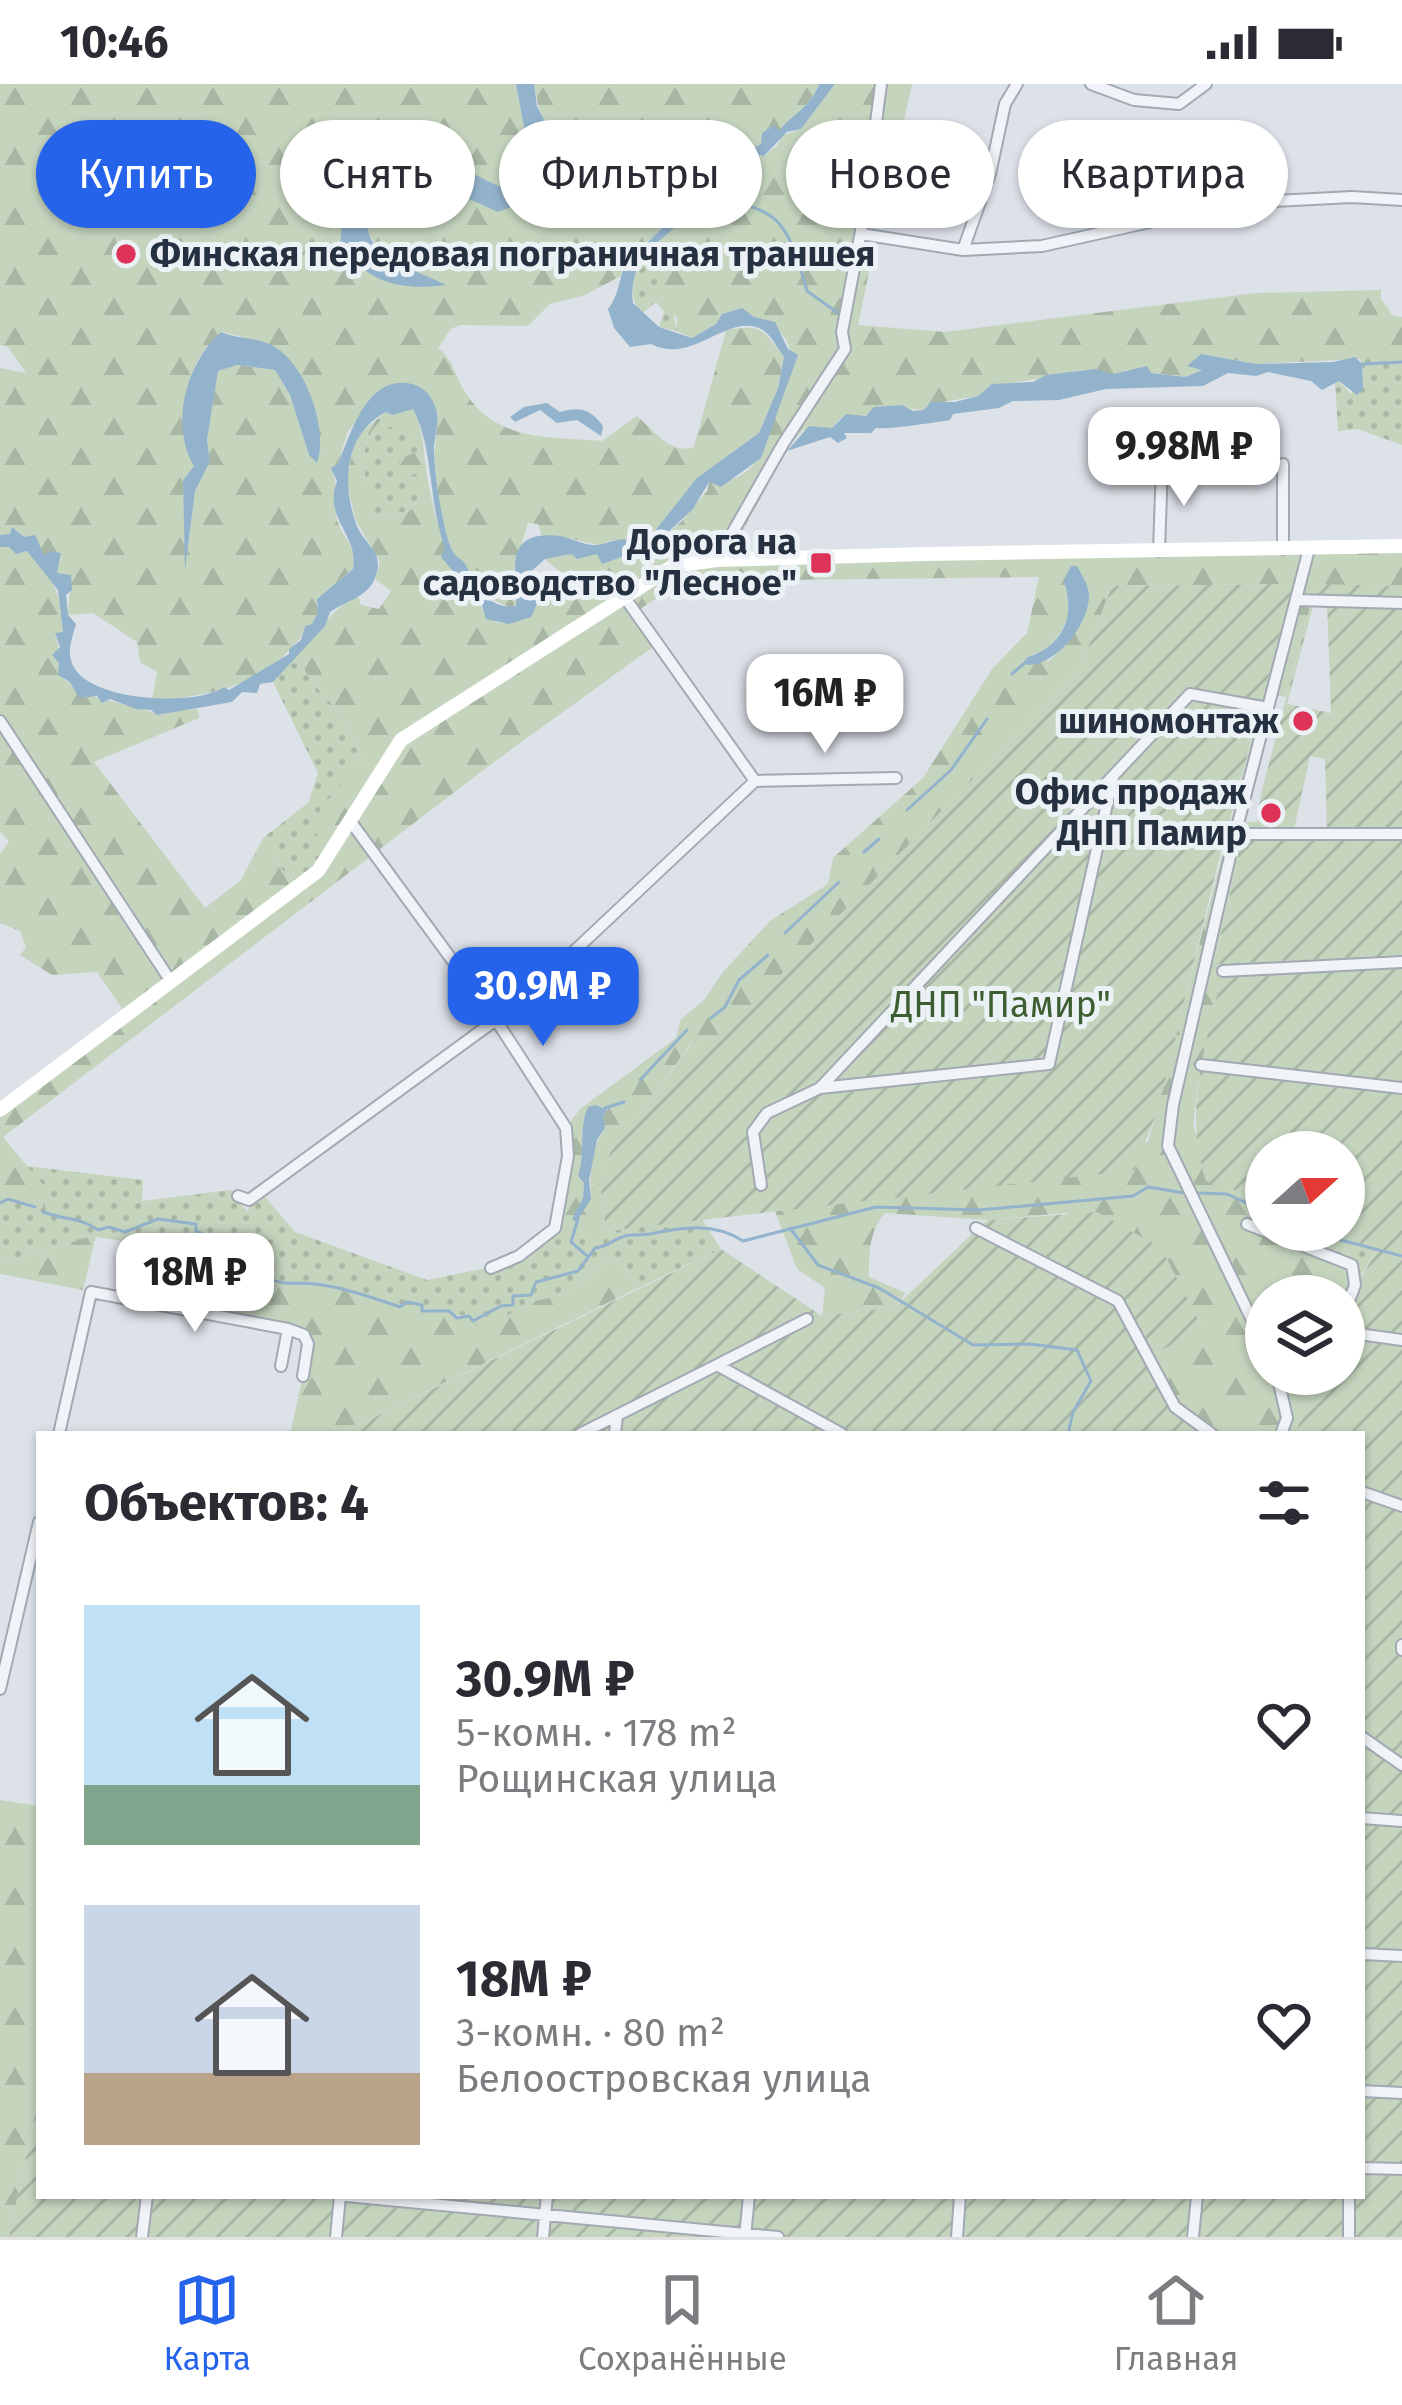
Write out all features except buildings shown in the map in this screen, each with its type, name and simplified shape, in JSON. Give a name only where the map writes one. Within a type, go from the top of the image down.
[{"type":"street","points":[[717,560],[780,449],[845,349],[842,332],[881,84]]},
{"type":"street","points":[[963,250],[990,174],[1005,104],[1017,84]]},
{"type":"street","points":[[1091,84],[1134,100],[1179,104],[1206,84]]},
{"type":"street","points":[[861,234],[963,250],[1042,246],[1235,203],[1352,197],[1402,200]]},
{"type":"street","points":[[1283,464],[1283,549]]},
{"type":"street","points":[[1159,551],[1162,465]]},
{"type":"street","points":[[0,1110],[318,871],[401,740],[673,566],[717,560],[1402,546]]},
{"type":"street","points":[[1245,1306],[1168,1146],[1173,1105],[1235,834],[1309,549]]},
{"type":"street","points":[[623,596],[755,781]]},
{"type":"street","points":[[1297,600],[1402,603]]},
{"type":"street","points":[[820,1088],[1190,694],[1268,708]]},
{"type":"street","points":[[0,721],[170,980]]},
{"type":"street","points":[[761,1185],[753,1132],[767,1113],[820,1088],[1049,1064],[1114,776]]},
{"type":"street","points":[[238,1196],[249,1201],[496,1020],[755,781],[896,778]]},
{"type":"street","points":[[351,821],[496,1020],[566,1128],[568,1156],[555,1228],[519,1256],[491,1268]]},
{"type":"street","points":[[1235,834],[1402,834]]},
{"type":"street","points":[[1222,971],[1402,962]]},
{"type":"street","points":[[1201,1065],[1402,1088]]},
{"type":"street","points":[[976,1228],[1118,1301],[1175,1407],[1207,1431]]},
{"type":"street","points":[[1316,1251],[1352,1265],[1354,1275]]},
{"type":"street","points":[[60,1431],[91,1292],[304,1335],[308,1344],[303,1376]]},
{"type":"street","points":[[586,1431],[807,1319]]},
{"type":"street","points":[[281,1366],[288,1329]]},
{"type":"street","points":[[1365,1335],[1402,1340]]},
{"type":"street","points":[[717,1365],[826,1429]]},
{"type":"street","points":[[1282,1395],[1288,1418],[1282,1431]]},
{"type":"street","points":[[615,1431],[617,1415]]},
{"type":"street","points":[[1365,1493],[1402,1506]]},
{"type":"street","points":[[0,1690],[36,1535]]},
{"type":"street","points":[[1365,1739],[1402,1765]]},
{"type":"street","points":[[1365,1818],[1402,1821]]},
{"type":"street","points":[[1365,1954],[1402,1956]]},
{"type":"street","points":[[1365,2091],[1402,2093]]},
{"type":"street","points":[[1365,2168],[1402,2169]]},
{"type":"street","points":[[142,2237],[147,2199]]},
{"type":"street","points":[[336,2237],[342,2199]]},
{"type":"street","points":[[372,2199],[778,2237]]},
{"type":"street","points":[[543,2237],[547,2199]]},
{"type":"street","points":[[745,2235],[749,2199]]},
{"type":"street","points":[[957,2237],[960,2199]]},
{"type":"street","points":[[1193,2237],[1197,2199]]},
{"type":"street","points":[[1349,2199],[1349,2237]]},
{"type":"green space","points":[[0,84],[516,84],[523,120],[499,120],[498,186],[475,175],[475,120],[280,120],[280,228],[346,228],[340,243],[386,257],[367,228],[475,228],[475,187],[499,191],[499,228],[662,228],[642,248],[632,249],[621,276],[585,295],[550,304],[528,326],[460,325],[451,329],[438,348],[480,410],[527,434],[602,441],[637,416],[677,448],[694,447],[726,330],[761,331],[784,357],[778,388],[759,433],[698,478],[654,532],[633,541],[598,545],[542,537],[538,524],[528,523],[514,569],[519,602],[511,608],[483,595],[451,551],[440,511],[434,457],[438,414],[376,394],[347,433],[338,464],[331,468],[336,516],[353,553],[353,569],[317,599],[312,625],[305,626],[299,639],[261,673],[208,693],[152,701],[157,672],[140,662],[137,642],[93,613],[68,615],[71,576],[57,573],[61,556],[45,556],[15,529],[0,535],[0,368],[26,373],[8,347],[0,345]],"holes":[[[222,332],[267,343],[321,450],[309,455],[290,395],[275,370],[237,365],[218,371],[207,440],[210,461],[195,491],[186,562],[183,480],[194,466],[188,394],[197,362]]]},
{"type":"green space","points":[[534,84],[819,84],[779,132],[769,127],[762,142],[762,120],[543,120]]},
{"type":"green space","points":[[835,84],[912,84],[904,120],[808,120]]},
{"type":"green space","points":[[786,135],[786,228],[862,228],[855,266],[870,267],[858,325],[945,332],[1256,293],[1381,290],[1381,299],[1393,316],[1402,317],[1402,362],[1256,364],[1201,354],[1189,366],[1203,369],[1185,377],[1083,370],[999,386],[924,410],[885,407],[870,415],[840,418],[832,428],[803,430],[727,559],[1402,546],[1402,586],[1316,585],[1286,697],[1272,695],[1235,839],[1242,840],[1214,963],[1402,955],[1402,962],[1223,971],[1198,1084],[1193,1127],[1218,1187],[1229,1187],[1245,1199],[1245,1251],[1317,1251],[1352,1265],[1354,1275],[1245,1275],[1245,1395],[1311,1395],[1296,1431],[1208,1431],[1186,1419],[1152,1356],[1202,1326],[1066,1213],[987,1220],[885,1213],[873,1235],[869,1277],[906,1293],[895,1307],[822,1316],[825,1288],[797,1269],[775,1211],[908,1195],[1148,1142],[1292,584],[1112,586],[1079,671],[715,1043],[693,1041],[610,1154],[600,1184],[606,1231],[575,1241],[565,1230],[560,1215],[566,1128],[580,1109],[676,1038],[681,1019],[704,1000],[770,921],[828,884],[833,858],[923,778],[992,669],[1027,633],[1039,577],[708,581],[675,587],[635,612],[657,644],[494,762],[3,1137],[42,1184],[46,1213],[9,1199],[0,1203],[0,1110],[125,1013],[97,972],[52,975],[20,955],[26,947],[20,931],[0,923],[0,854],[9,841],[0,832],[0,726],[161,971],[174,974],[0,718],[0,547],[9,546],[16,554],[27,551],[50,577],[63,621],[63,633],[55,634],[62,674],[77,692],[163,715],[198,709],[199,718],[94,762],[205,908],[241,880],[263,838],[273,845],[280,868],[299,885],[327,857],[314,828],[321,808],[361,760],[339,714],[308,676],[300,652],[348,602],[358,596],[361,605],[379,609],[391,591],[375,579],[380,562],[355,519],[347,481],[359,434],[386,412],[392,415],[413,409],[420,426],[443,540],[468,590],[495,622],[518,620],[541,601],[560,572],[545,559],[573,554],[608,559],[632,556],[654,545],[682,521],[709,482],[741,475],[752,466],[786,386],[790,350],[770,325],[741,308],[722,314],[716,324],[692,338],[677,331],[677,318],[666,305],[659,283],[675,228],[762,228],[762,156]],"holes":[[[383,419],[386,428],[396,426],[422,439],[421,450],[401,458],[398,470],[405,475],[420,474],[418,498],[410,511],[371,517],[365,478],[367,440]],[[1089,590],[1076,629],[1049,661],[1031,655],[1048,646],[1062,630],[1069,611],[1067,591]],[[588,1107],[603,1132],[592,1164],[591,1199],[573,1219],[583,1198],[584,1183],[578,1176]]]},
{"type":"green space","points":[[675,228],[675,245],[662,261],[677,331],[659,327],[664,312],[656,302],[641,314],[635,302],[635,277],[656,244]]},
{"type":"green space","points":[[1402,362],[1402,445],[1358,429],[1338,431],[1335,382],[1351,394],[1363,375],[1362,364]]},
{"type":"green space","points":[[383,418],[422,439],[422,450],[402,458],[421,474],[418,498],[410,511],[370,517],[365,452],[373,428]]},
{"type":"green space","name":"ДНП \"Памир\"","points":[[1293,584],[1159,1105],[1135,1170],[606,1231],[600,1184],[610,1153],[694,1041],[715,1042],[1079,671],[1112,586]]},
{"type":"green space","name":"ДНП \"Памир\"","points":[[1316,584],[1402,586],[1402,955],[1214,964],[1246,822],[1257,822]],"holes":[[[1314,602],[1327,602],[1331,713],[1287,704]],[[1310,756],[1325,759],[1327,834],[1293,834]]]},
{"type":"green space","points":[[300,652],[308,676],[339,714],[361,760],[348,779],[327,857],[299,885],[280,868],[273,846],[263,838],[308,803],[318,773],[273,682]]},
{"type":"green space","points":[[1402,962],[1402,2237],[9,2237],[36,2110],[36,2199],[1365,2199],[1365,1431],[1296,1431],[1311,1395],[1365,1395],[1363,1275],[1377,1251],[1365,1248],[1365,1131],[1245,1131],[1245,1198],[1206,1181],[1196,1128],[1204,1050],[1223,971]]},
{"type":"green space","points":[[26,1166],[143,1180],[142,1201],[230,1190],[244,1197],[239,1202],[248,1212],[251,1199],[260,1191],[295,1232],[427,1280],[496,1266],[555,1228],[560,1215],[582,1239],[595,1233],[701,1218],[721,1249],[638,1288],[621,1263],[605,1261],[583,1283],[561,1295],[531,1302],[480,1332],[469,1316],[427,1312],[407,1302],[400,1307],[325,1286],[282,1281],[245,1259],[212,1279],[195,1269],[186,1252],[91,1236],[0,1264],[0,1203],[8,1199],[44,1212],[42,1184]]},
{"type":"green space","points":[[1097,1212],[1161,1248],[1202,1327],[1152,1356],[1175,1407],[1209,1431],[346,1431],[721,1249],[822,1316],[895,1307],[987,1220]]},
{"type":"green space","points":[[96,1236],[83,1290],[0,1274],[0,1264]]},
{"type":"green space","points":[[1377,1250],[1361,1275],[1337,1275],[1295,1251]]},
{"type":"green space","points":[[245,1259],[282,1281],[324,1286],[399,1307],[407,1302],[422,1305],[427,1312],[469,1316],[480,1331],[531,1302],[561,1295],[583,1283],[605,1261],[621,1263],[638,1288],[346,1431],[291,1431],[303,1376],[304,1335],[142,1301],[195,1269],[212,1278]]},
{"type":"green space","points":[[0,1800],[36,1806],[36,2110],[9,2237],[0,2237]]},
{"type":"water","points":[[516,84],[534,84],[544,120],[523,120]]},
{"type":"water","points":[[819,84],[835,84],[808,120],[790,120],[806,104]]},
{"type":"water","points":[[786,124],[786,133],[762,156],[762,133],[774,125],[779,131]]},
{"type":"water","points":[[475,175],[498,186],[499,212],[475,202]]},
{"type":"water","points":[[342,228],[368,228],[377,248],[389,258],[446,285],[413,287],[386,281],[361,267],[340,243]]},
{"type":"water","points":[[662,228],[674,228],[643,259],[632,288],[633,303],[659,327],[692,338],[716,324],[722,314],[742,308],[775,322],[788,349],[798,355],[761,458],[721,487],[709,482],[693,509],[654,545],[602,564],[597,554],[545,559],[526,576],[537,604],[531,617],[509,624],[486,619],[482,605],[441,557],[445,548],[413,409],[392,415],[386,412],[372,421],[354,446],[348,476],[356,524],[378,563],[374,580],[361,595],[330,612],[325,626],[273,682],[260,684],[257,693],[242,692],[232,702],[157,715],[110,699],[102,703],[97,696],[79,698],[70,682],[58,675],[59,663],[52,655],[60,647],[55,633],[63,632],[58,590],[27,551],[16,554],[9,547],[0,547],[0,535],[10,534],[12,527],[24,537],[35,535],[44,555],[61,553],[57,573],[71,575],[68,615],[76,624],[70,658],[86,680],[146,698],[229,690],[289,654],[305,626],[312,624],[317,599],[353,569],[351,546],[334,506],[337,481],[331,468],[338,464],[362,410],[383,388],[396,383],[421,388],[434,404],[438,418],[435,468],[449,543],[490,600],[516,606],[516,556],[528,539],[560,536],[597,545],[634,541],[642,532],[654,532],[697,478],[759,433],[778,388],[784,357],[767,333],[746,326],[681,349],[651,344],[630,347],[614,328],[608,309],[633,249],[642,248]]},
{"type":"water","points":[[221,332],[269,344],[293,364],[317,414],[320,449],[317,463],[309,455],[290,395],[275,370],[237,365],[218,371],[207,440],[210,461],[195,491],[185,570],[183,480],[194,466],[183,432],[185,394],[199,360]]},
{"type":"water","points":[[1201,354],[1256,364],[1355,357],[1362,364],[1363,389],[1357,395],[1339,381],[1322,390],[1311,381],[1268,372],[1256,376],[1228,373],[1203,386],[1106,389],[1059,400],[1013,401],[999,408],[953,414],[950,420],[844,433],[847,438],[838,443],[830,437],[787,451],[809,426],[832,428],[846,414],[866,416],[874,407],[902,405],[924,410],[931,402],[978,396],[992,384],[1033,382],[1046,375],[1095,369],[1113,374],[1147,366],[1151,373],[1185,377],[1202,370],[1187,366]]},
{"type":"water","points":[[547,403],[560,412],[579,409],[594,416],[603,426],[601,436],[577,420],[557,423],[540,410],[515,422],[510,417],[524,407]]},
{"type":"water","points":[[1071,566],[1077,566],[1088,590],[1084,618],[1060,651],[1027,665],[1026,658],[1049,646],[1063,629],[1068,607],[1064,581]]},
{"type":"water","points":[[588,1107],[607,1110],[605,1128],[597,1140],[589,1180],[591,1199],[576,1222],[572,1219],[583,1198],[584,1183],[578,1176],[583,1124]]},
{"type":"waterway","points":[[762,211],[785,232],[807,291],[838,313]]},
{"type":"waterway","points":[[1362,364],[1402,362]]},
{"type":"waterway","points":[[1012,674],[1027,661]]},
{"type":"waterway","points":[[907,810],[951,770],[987,719]]},
{"type":"waterway","points":[[864,852],[879,839]]},
{"type":"waterway","points":[[785,933],[839,882]]},
{"type":"waterway","points":[[711,1018],[725,1007],[739,980],[768,955]]},
{"type":"waterway","points":[[640,1080],[687,1030]]},
{"type":"waterway","points":[[605,1108],[624,1102]]},
{"type":"waterway","points":[[43,1212],[98,1230],[109,1227],[125,1232],[158,1219],[196,1224],[196,1231],[274,1280],[336,1288],[400,1307],[407,1302],[422,1305],[422,1311],[449,1311],[473,1321],[513,1305],[513,1296],[531,1295],[536,1282],[578,1271],[595,1248],[629,1235],[698,1228],[743,1241],[876,1207],[979,1210],[1133,1196],[1148,1187],[1184,1193]]},
{"type":"waterway","points":[[1198,1193],[1227,1194],[1245,1202]]},
{"type":"waterway","points":[[0,1203],[8,1199],[35,1207]]},
{"type":"waterway","points":[[578,1219],[571,1242],[586,1255]]},
{"type":"waterway","points":[[790,1228],[818,1265],[879,1288],[973,1345],[1030,1344],[1077,1350],[1091,1381],[1073,1412],[1069,1431]]},
{"type":"waterway","points":[[1365,1246],[1402,1256]]},
{"type":"place","name":"Финская передовая пограничная траншея","points":[[126,254]]},
{"type":"place","name":"Дорога на садоводство \"Лесное\"","points":[[821,563]]},
{"type":"place","name":"шиномонтаж","points":[[1303,721]]},
{"type":"place","name":"Офис продаж ДНП Памир","points":[[1271,813]]}]
